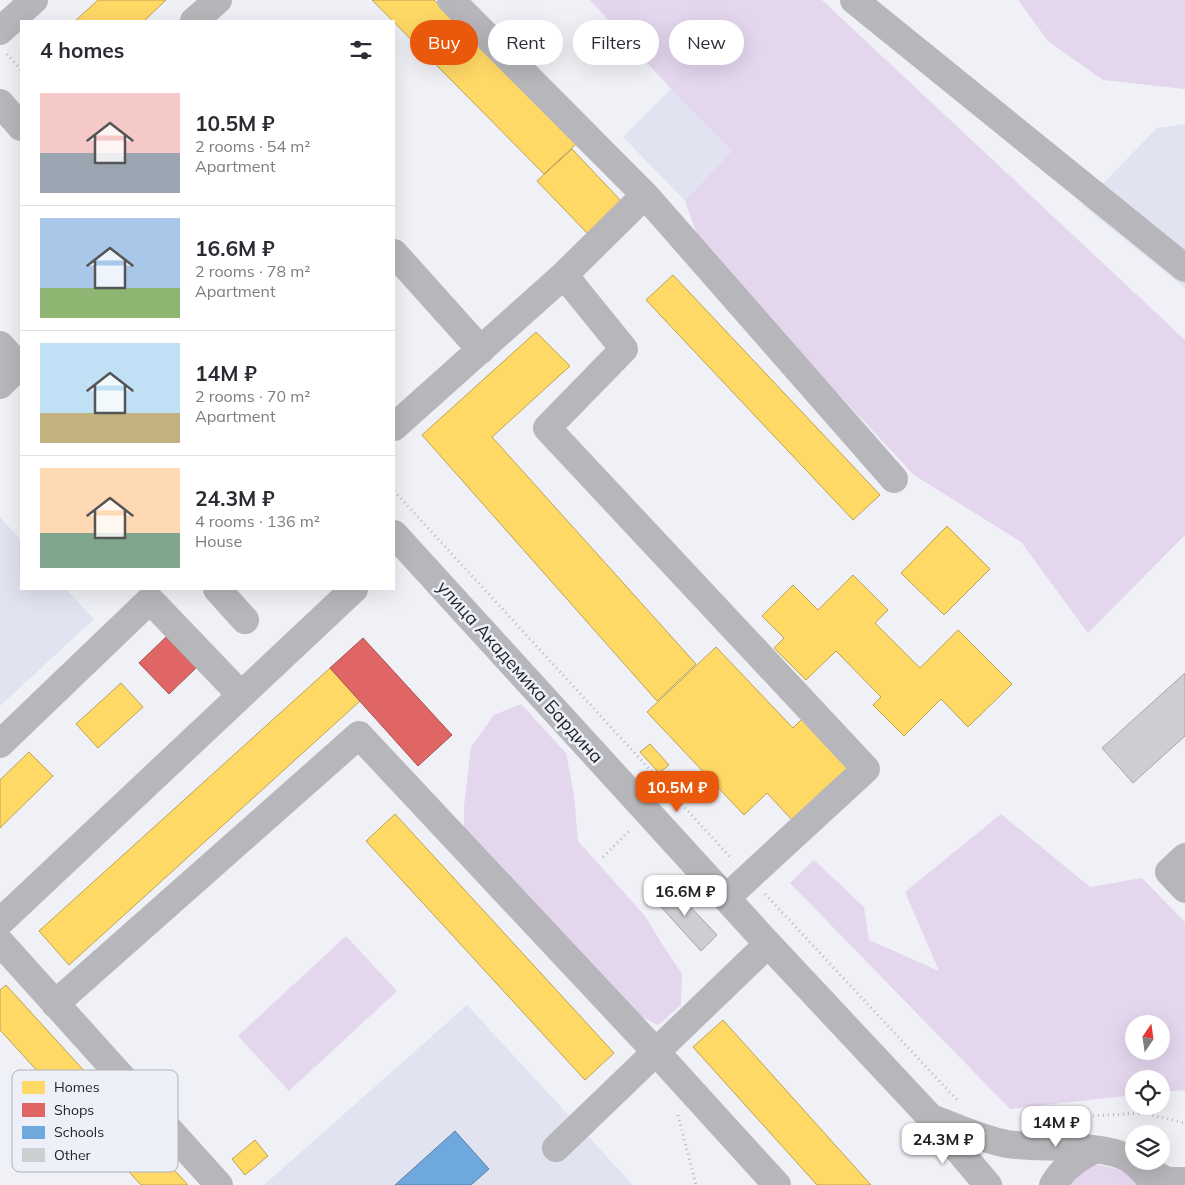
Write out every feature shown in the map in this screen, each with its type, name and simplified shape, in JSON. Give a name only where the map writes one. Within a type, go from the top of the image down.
[{"type":"street","points":[[3,42],[34,0]]},
{"type":"street","points":[[195,20],[218,0]]},
{"type":"street","points":[[451,0],[645,195],[894,479]]},
{"type":"street","points":[[854,0],[1185,268]]},
{"type":"street","points":[[0,103],[20,126]]},
{"type":"street","points":[[395,426],[564,276],[645,195]]},
{"type":"street","points":[[395,254],[481,350]]},
{"type":"street","points":[[564,276],[624,349],[547,428],[866,769],[750,878],[726,898]]},
{"type":"street","points":[[0,345],[20,366],[0,385]]},
{"type":"street","name":"улица Академика Бардина","points":[[397,543],[931,1118],[988,1185]]},
{"type":"street","points":[[218,590],[245,620]]},
{"type":"street","points":[[0,922],[353,590]]},
{"type":"street","points":[[0,744],[156,594],[241,695]]},
{"type":"street","points":[[55,1004],[359,735],[656,1052],[777,1185]]},
{"type":"street","points":[[1185,858],[1169,872],[1185,889]]},
{"type":"street","points":[[0,942],[115,1070]]},
{"type":"street","points":[[556,1148],[768,944]]},
{"type":"street","name":"улица Академика Бардина","points":[[931,1118],[982,1138],[1008,1144],[1094,1150],[1125,1157]]},
{"type":"street","points":[[178,1140],[219,1185]]},
{"type":"street","points":[[1053,1185],[1057,1177],[1073,1162],[1094,1150]]},
{"type":"street","name":"улица Академика Бардина","points":[[1141,1170],[1156,1185]]},
{"type":"street","points":[[1148,1170],[1167,1181],[1185,1181]]},
{"type":"path","points":[[3,42],[20,68]]},
{"type":"path","points":[[395,492],[958,1102]]},
{"type":"path","points":[[1029,1120],[1143,1113],[1185,1123]]},
{"type":"shaded area","points":[[590,0],[822,0],[1185,340],[1185,535],[1088,633],[1021,542],[914,475],[702,248],[685,201],[732,151],[649,65],[659,65],[659,20],[608,20]]},
{"type":"shaded area","points":[[1018,0],[1185,0],[1185,89],[1103,80],[1048,41]]},
{"type":"shaded area","points":[[671,89],[733,151],[685,201],[623,137]]},
{"type":"shaded area","points":[[1185,124],[1185,288],[1082,205],[1157,128]]},
{"type":"shaded area","points":[[0,517],[20,539],[20,590],[67,590],[94,619],[0,706]]},
{"type":"shaded area","points":[[521,704],[566,753],[574,795],[578,841],[645,916],[682,974],[681,1005],[658,1025],[632,1012],[464,835],[464,806],[471,747],[494,715]]},
{"type":"shaded area","points":[[1001,814],[1090,887],[1142,878],[1185,922],[1185,1090],[1170,1091],[1170,1070],[1125,1070],[1125,1096],[1010,1109],[790,883],[814,860],[864,907],[869,940],[939,971],[905,892]]},
{"type":"shaded area","points":[[346,936],[397,991],[289,1091],[238,1036]]},
{"type":"shaded area","points":[[467,1005],[633,1185],[264,1185]]},
{"type":"shaded area","points":[[1092,1164],[1127,1173],[1144,1185],[1061,1185]]},
{"type":"building: Homes","points":[[98,0],[166,0],[145,20],[76,20]]},
{"type":"building: Homes","points":[[372,0],[434,0],[454,20],[410,20],[410,38],[395,23],[395,20],[392,20]]},
{"type":"building: Homes","points":[[478,45],[488,55],[488,65],[498,65],[576,144],[544,174],[436,65],[478,65]]},
{"type":"building: Homes","points":[[572,149],[622,202],[588,234],[537,181]]},
{"type":"building: Homes","points":[[673,275],[880,495],[853,520],[646,300]]},
{"type":"building: Homes","points":[[536,332],[570,366],[492,437],[696,664],[657,701],[422,435]]},
{"type":"building: Homes","points":[[947,526],[990,569],[944,615],[901,573]]},
{"type":"building: Homes","points":[[853,575],[888,610],[875,623],[920,668],[958,630],[1012,684],[968,727],[941,699],[904,736],[873,705],[881,697],[836,651],[806,680],[774,648],[784,638],[762,616],[793,585],[818,610]]},
{"type":"building: Homes","points":[[716,647],[793,728],[802,719],[849,768],[793,821],[767,793],[744,815],[647,712]]},
{"type":"building: Homes","points":[[330,668],[360,701],[69,965],[39,931]]},
{"type":"building: Homes","points":[[121,683],[143,707],[98,748],[76,724]]},
{"type":"building: Homes","points":[[650,744],[669,765],[659,773],[640,752]]},
{"type":"building: Homes","points":[[29,752],[53,776],[0,828],[0,780]]},
{"type":"building: Homes","points":[[395,814],[614,1053],[585,1080],[366,841]]},
{"type":"building: Homes","points":[[6,985],[83,1070],[36,1070],[0,1030],[0,990]]},
{"type":"building: Homes","points":[[723,1020],[871,1185],[817,1185],[693,1047]]},
{"type":"building: Homes","points":[[255,1140],[268,1156],[245,1175],[232,1159]]},
{"type":"building: Homes","points":[[129,1172],[176,1172],[188,1185],[141,1185]]},
{"type":"building: Shops","points":[[166,637],[196,668],[169,694],[139,663]]},
{"type":"building: Shops","points":[[363,638],[452,735],[418,766],[330,668]]},
{"type":"building: Schools","points":[[455,1131],[489,1169],[471,1185],[395,1185]]},
{"type":"building: Other","points":[[1185,673],[1185,736],[1133,783],[1102,748]]},
{"type":"building: Other","points":[[669,884],[717,935],[701,951],[653,898]]}]
